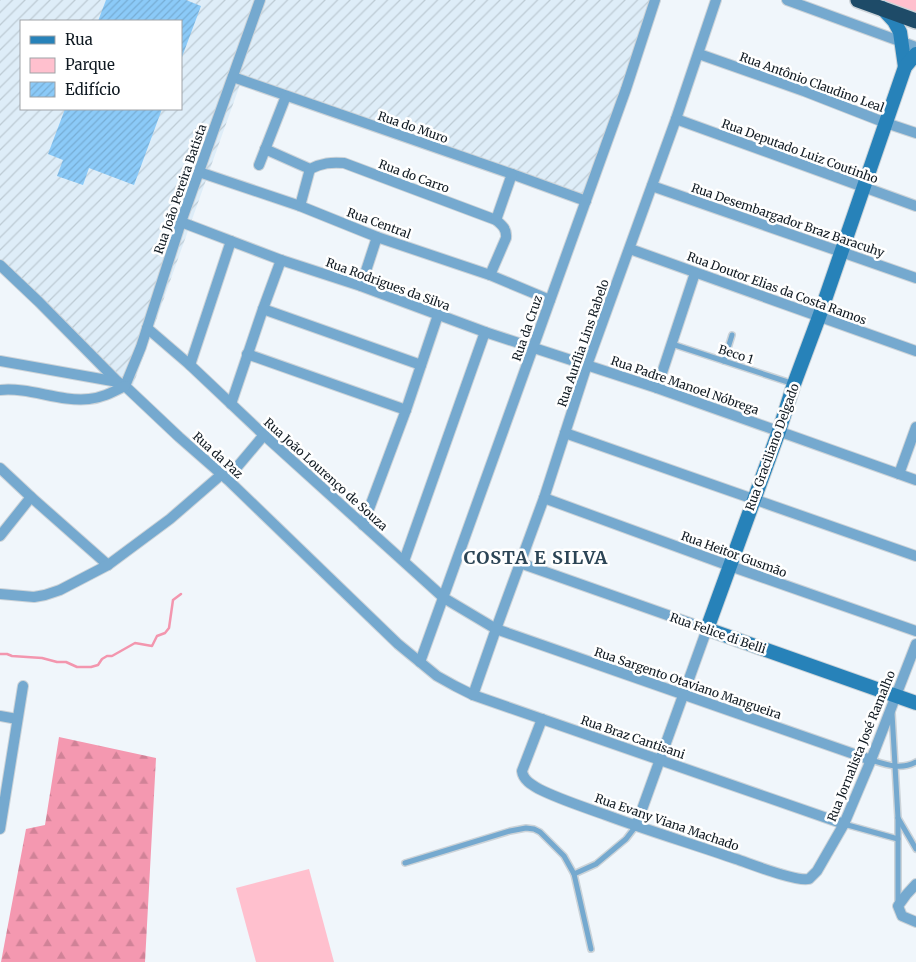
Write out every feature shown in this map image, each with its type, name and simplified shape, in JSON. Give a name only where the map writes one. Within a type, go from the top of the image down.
[{"type":"highway","points":[[858,0],[916,20]]},
{"type":"street","name":"Rua João Pereira Batista","points":[[122,384],[134,365],[181,222],[260,0]]},
{"type":"street","name":"Rua da Cruz","points":[[420,662],[626,89],[655,0]]},
{"type":"street","name":"Rua Aurília Lins Rabelo","points":[[473,695],[544,498],[588,365],[699,54],[716,0]]},
{"type":"street","points":[[787,0],[916,47]]},
{"type":"street","name":"Rua Graciliano Delgado","points":[[882,8],[894,21],[900,32],[905,67]]},
{"type":"street","name":"Rua Antônio Claudino Leal","points":[[699,54],[916,133]]},
{"type":"street","name":"Rua Graciliano Delgado","points":[[636,826],[779,431],[905,67],[916,54]]},
{"type":"street","name":"Rua do Muro","points":[[233,77],[586,201]]},
{"type":"street","points":[[259,165],[286,96]]},
{"type":"street","name":"Rua Deputado Luiz Coutinho","points":[[676,119],[916,206]]},
{"type":"street","points":[[265,149],[310,169],[300,206]]},
{"type":"street","name":"Rua do Carro","points":[[310,169],[319,164],[330,162],[344,163],[496,220]]},
{"type":"street","name":"Rua Central","points":[[199,172],[300,206],[377,237],[490,276],[550,300]]},
{"type":"street","points":[[490,276],[506,238],[507,232],[505,228],[496,220],[512,174]]},
{"type":"street","name":"Rua Desembargador Braz Baracuhy","points":[[652,186],[916,278]]},
{"type":"street","name":"Rua Rodrigues da Silva","points":[[181,222],[281,260],[361,286],[486,332],[588,365]]},
{"type":"street","points":[[361,286],[377,237]]},
{"type":"street","points":[[190,365],[231,241]]},
{"type":"street","name":"Rua Doutor Elias da Costa Ramos","points":[[630,249],[916,351]]},
{"type":"street","points":[[231,404],[281,260]]},
{"type":"street","name":"Rua da Paz","points":[[0,265],[122,384],[224,477],[398,644],[420,662]]},
{"type":"street","points":[[657,388],[696,273]]},
{"type":"street","points":[[263,309],[422,365]]},
{"type":"street","points":[[364,525],[422,365],[438,315]]},
{"type":"street","name":"Rua João Lourenço de Souza","points":[[147,328],[190,365],[264,435],[444,598],[496,629]]},
{"type":"street","points":[[404,561],[486,332]]},
{"type":"street","points":[[247,354],[406,410]]},
{"type":"street","points":[[0,360],[122,384]]},
{"type":"street","name":"Rua Padre Manoel Nóbrega","points":[[588,365],[916,480]]},
{"type":"street","points":[[0,390],[21,390],[82,399],[104,396],[122,384]]},
{"type":"street","points":[[899,474],[916,427]]},
{"type":"street","points":[[565,433],[916,556]]},
{"type":"street","points":[[0,594],[34,597],[45,595],[60,590],[108,565],[224,477],[264,435]]},
{"type":"street","points":[[0,468],[108,565]]},
{"type":"street","points":[[0,536],[32,498]]},
{"type":"street","name":"Rua Heitor Gusmão","points":[[544,498],[916,632]]},
{"type":"street","name":"Rua Felice di Belli","points":[[520,563],[707,629],[894,702],[916,703]]},
{"type":"street","name":"Rua Sargento Otaviano Mangueira","points":[[496,629],[871,760]]},
{"type":"street","name":"Rua Jornalista José Ramalho","points":[[809,879],[817,871],[844,824],[916,644]]},
{"type":"street","name":"Rua Braz Cantisani","points":[[420,662],[449,683],[473,695],[844,824]]},
{"type":"street","points":[[0,829],[23,686]]},
{"type":"street","points":[[0,716],[17,718]]},
{"type":"street","name":"Rua Evany Viana Machado","points":[[542,719],[522,771],[522,775],[538,789],[636,826],[769,870],[799,879],[809,879]]},
{"type":"street","points":[[916,884],[906,895],[899,909],[902,916],[916,922]]},
{"type":"lane","points":[[724,361],[732,335]]},
{"type":"lane","name":"Beco 1","points":[[672,344],[794,384]]},
{"type":"lane","points":[[894,702],[899,909]]},
{"type":"lane","points":[[871,760],[895,767],[916,762]]},
{"type":"lane","points":[[898,818],[916,848]]},
{"type":"lane","points":[[844,824],[898,839]]},
{"type":"lane","points":[[574,874],[596,864],[626,839],[636,826]]},
{"type":"lane","points":[[405,863],[510,831],[526,828],[534,829],[540,832],[564,856],[574,874],[591,949]]},
{"type":"shaded area","points":[[0,0],[661,0],[588,202],[242,79],[131,391],[0,265]]},
{"type":"green space","points":[[882,0],[916,0],[916,12]]},
{"type":"green space","points":[[59,737],[156,758],[145,962],[1,962],[26,829],[45,825]]},
{"type":"green space","points":[[309,869],[334,962],[256,962],[236,888]]},
{"type":"building","points":[[106,0],[186,0],[201,6],[182,57],[182,20],[98,20]]},
{"type":"building","points":[[65,110],[162,110],[134,185],[89,168],[83,185],[57,176],[63,160],[48,154]]},
{"type":"waterway","points":[[0,654],[66,662],[77,667],[98,665],[107,656],[112,656],[135,643],[152,646],[157,636],[165,633],[169,628],[173,600],[181,594]]},
{"type":"district","name":"COSTA E SILVA","points":[[536,557]]}]
